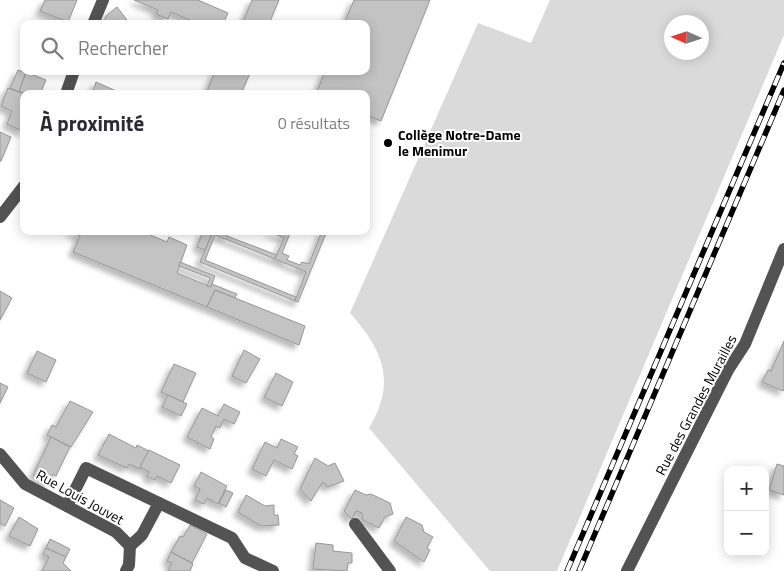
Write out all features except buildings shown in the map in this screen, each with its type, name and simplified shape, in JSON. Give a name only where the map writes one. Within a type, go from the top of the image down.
[{"type":"street","points":[[95,20],[103,0]]},
{"type":"street","points":[[67,90],[73,75]]},
{"type":"street","points":[[0,217],[20,191]]},
{"type":"street","name":"Rue des Grandes Murailles","points":[[627,571],[728,370],[745,344],[784,249]]},
{"type":"street","name":"Rue Louis Jouvet","points":[[0,454],[25,484],[116,532],[130,546]]},
{"type":"street","points":[[67,506],[86,468],[232,538],[245,558],[273,571]]},
{"type":"street","points":[[126,571],[129,565],[130,546],[142,535],[159,503]]},
{"type":"street","points":[[355,524],[390,571]]},
{"type":"shaded area","points":[[550,0],[784,0],[784,35],[557,571],[490,571],[369,428],[378,411],[382,396],[384,381],[382,367],[371,340],[350,313],[478,23],[531,43]]},
{"type":"railway","points":[[567,571],[784,63]]},
{"type":"railway","points":[[579,571],[784,90]]},
{"type":"place","name":"Collège Notre-Dame le Menimur","points":[[388,143]]}]
